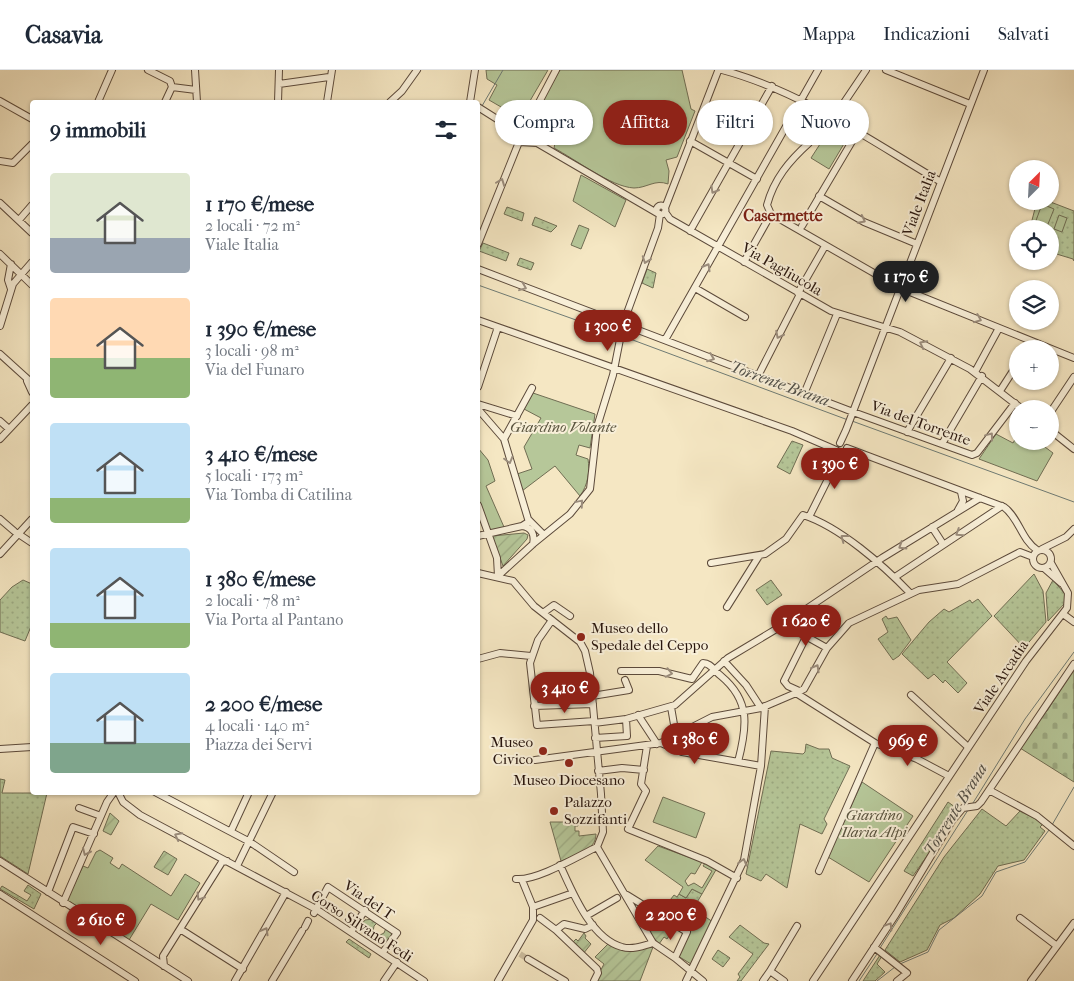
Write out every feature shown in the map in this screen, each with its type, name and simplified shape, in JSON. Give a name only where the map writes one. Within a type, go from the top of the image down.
[{"type":"street","points":[[99,100],[112,70]]},
{"type":"street","points":[[148,70],[170,81],[172,87],[165,100]]},
{"type":"street","points":[[195,70],[196,100]]},
{"type":"street","points":[[278,100],[279,70]]},
{"type":"street","points":[[392,100],[402,91],[416,70]]},
{"type":"street","points":[[471,100],[475,70]]},
{"type":"street","points":[[540,100],[556,70]]},
{"type":"street","points":[[498,576],[570,514],[590,489],[597,427],[615,368],[622,327],[660,222],[661,211],[719,70],[736,72],[772,86],[799,100]]},
{"type":"street","points":[[802,100],[818,70]]},
{"type":"street","points":[[846,100],[866,70]]},
{"type":"street","points":[[886,70],[970,104]]},
{"type":"street","name":"Viale Italia","points":[[809,517],[842,448],[852,414],[984,70]]},
{"type":"street","points":[[279,84],[331,73],[327,100]]},
{"type":"street","points":[[690,231],[772,86]]},
{"type":"street","points":[[172,87],[196,90]]},
{"type":"street","points":[[0,101],[30,118]]},
{"type":"street","points":[[480,111],[495,119]]},
{"type":"street","points":[[665,340],[783,133]]},
{"type":"street","points":[[869,140],[941,182]]},
{"type":"street","points":[[690,141],[757,179]]},
{"type":"street","points":[[480,239],[518,145]]},
{"type":"street","points":[[541,145],[644,204],[661,211]]},
{"type":"street","points":[[807,145],[790,160],[776,180],[767,205],[771,214],[900,288],[1029,340]]},
{"type":"street","points":[[802,226],[848,145]]},
{"type":"street","points":[[0,161],[13,163],[30,146]]},
{"type":"street","points":[[819,196],[864,222],[917,244]]},
{"type":"street","points":[[0,203],[30,232]]},
{"type":"street","points":[[19,220],[30,208]]},
{"type":"street","name":"Via Pagliucola","points":[[661,211],[690,231],[837,314],[900,332],[950,358],[982,376],[1011,400]]},
{"type":"street","points":[[744,262],[771,214]]},
{"type":"street","points":[[660,222],[670,219]]},
{"type":"street","points":[[758,376],[825,246]]},
{"type":"street","points":[[0,254],[30,284]]},
{"type":"street","points":[[10,264],[8,279],[10,289]]},
{"type":"street","points":[[0,326],[10,289],[30,264]]},
{"type":"street","name":"Via del Torrente","points":[[480,270],[622,327],[665,340],[852,414],[975,455],[1009,411]]},
{"type":"street","points":[[695,288],[745,317]]},
{"type":"street","points":[[804,394],[837,314]]},
{"type":"street","points":[[480,321],[999,505],[1007,514],[1025,547],[1038,552],[1050,563],[1066,588],[1069,602],[1065,615],[1074,622]]},
{"type":"street","points":[[480,381],[498,327]]},
{"type":"street","points":[[975,372],[999,328]]},
{"type":"street","points":[[1059,352],[1074,358]]},
{"type":"street","points":[[1,357],[30,380]]},
{"type":"street","points":[[907,432],[950,358]]},
{"type":"street","points":[[24,375],[30,388]]},
{"type":"street","points":[[942,444],[982,376]]},
{"type":"street","points":[[1000,391],[1009,377]]},
{"type":"street","points":[[1059,400],[1074,377]]},
{"type":"street","points":[[504,439],[532,388]]},
{"type":"street","points":[[480,405],[517,416]]},
{"type":"street","points":[[0,439],[30,407]]},
{"type":"street","points":[[480,411],[504,439],[530,522],[544,535]]},
{"type":"street","points":[[0,421],[9,430]]},
{"type":"street","points":[[1059,437],[1074,449]]},
{"type":"street","points":[[957,511],[963,501],[961,492]]},
{"type":"street","points":[[552,620],[538,640],[531,656],[530,679],[537,724],[539,726],[559,725],[626,719],[638,716],[671,706],[688,696],[724,661],[784,624],[876,562],[980,498]]},
{"type":"street","points":[[895,577],[999,505]]},
{"type":"street","points":[[480,510],[498,563],[498,576]]},
{"type":"street","points":[[711,562],[759,556],[771,551],[786,539],[801,515],[809,517],[833,530],[895,577],[910,593]]},
{"type":"street","points":[[0,519],[30,542]]},
{"type":"street","points":[[0,554],[14,540],[17,533],[30,522]]},
{"type":"street","points":[[480,536],[522,526],[530,522]]},
{"type":"street","points":[[522,526],[528,527],[532,532],[534,537],[533,544]]},
{"type":"street","points":[[932,527],[943,544]]},
{"type":"street","points":[[535,760],[659,744],[712,717],[763,707],[798,692],[807,686],[828,648],[849,623],[910,593],[924,588],[955,585],[1023,551],[1038,552],[1059,541],[1074,529]]},
{"type":"street","points":[[1038,552],[1038,566],[1045,569],[1066,588]]},
{"type":"street","points":[[727,607],[759,556]]},
{"type":"street","points":[[1045,569],[1050,563]]},
{"type":"street","points":[[480,573],[498,576],[518,584],[531,603],[580,642],[585,650],[593,704],[603,832],[597,847],[560,865],[519,880],[537,918],[556,930],[597,969],[598,972],[594,981]]},
{"type":"street","points":[[543,614],[554,605],[570,616]]},
{"type":"street","name":"Viale Arcadia","points":[[813,981],[1038,645],[1065,615]]},
{"type":"street","points":[[784,624],[828,648]]},
{"type":"street","points":[[807,635],[784,680],[788,686],[875,743],[917,759],[950,776]]},
{"type":"street","points":[[480,658],[500,653],[531,656]]},
{"type":"street","points":[[686,981],[744,860],[761,766],[763,707],[724,661]]},
{"type":"street","points":[[621,670],[659,671],[691,679],[696,675],[703,663],[711,665],[713,670],[731,685],[744,711],[744,738],[738,762]]},
{"type":"street","points":[[852,981],[878,950],[952,821],[962,809],[977,806],[1074,664]]},
{"type":"street","points":[[592,696],[629,690],[625,680]]},
{"type":"street","points":[[911,695],[968,748]]},
{"type":"street","points":[[534,706],[593,704]]},
{"type":"street","points":[[671,706],[678,736]]},
{"type":"street","points":[[638,716],[659,744],[678,752],[761,766]]},
{"type":"street","points":[[595,738],[627,736],[626,719]]},
{"type":"street","points":[[616,736],[617,750]]},
{"type":"street","points":[[819,871],[875,743]]},
{"type":"street","points":[[647,746],[647,756],[641,784],[646,791],[628,829],[707,861],[737,878]]},
{"type":"street","points":[[0,749],[30,747]]},
{"type":"street","points":[[598,771],[622,768],[644,770]]},
{"type":"street","points":[[989,790],[1037,816],[1074,846]]},
{"type":"street","points":[[63,903],[101,816],[112,795]]},
{"type":"street","name":"Corso Silvano Fedi","points":[[120,795],[123,802],[140,815],[286,892],[383,952],[424,981]]},
{"type":"street","points":[[161,795],[231,831],[294,872]]},
{"type":"street","points":[[231,831],[248,795]]},
{"type":"street","points":[[237,866],[272,795]]},
{"type":"street","points":[[78,808],[101,816]]},
{"type":"street","points":[[48,892],[73,827],[94,834]]},
{"type":"street","points":[[597,847],[621,896],[653,944],[675,958],[703,981]]},
{"type":"street","points":[[164,966],[162,958],[224,860]]},
{"type":"street","points":[[0,861],[63,903],[188,981]]},
{"type":"street","points":[[560,865],[573,894],[586,916],[608,940],[622,947],[636,948],[653,944]]},
{"type":"street","name":"Via del T","points":[[315,911],[328,887],[397,933],[383,952]]},
{"type":"street","points":[[235,981],[286,892]]},
{"type":"street","points":[[0,894],[135,981]]},
{"type":"street","points":[[533,907],[573,894]]},
{"type":"street","points":[[586,916],[621,896]]},
{"type":"street","points":[[621,896],[687,932],[675,958]]},
{"type":"street","points":[[351,932],[365,910]]},
{"type":"street","points":[[498,981],[518,953],[537,918]]},
{"type":"street","points":[[1020,918],[1057,946]]},
{"type":"street","points":[[1031,981],[1074,923]]},
{"type":"street","points":[[556,930],[564,924],[585,929],[593,925]]},
{"type":"street","points":[[272,981],[305,926]]},
{"type":"street","points":[[763,981],[797,926]]},
{"type":"street","points":[[180,929],[242,969]]},
{"type":"street","points":[[878,950],[907,973],[897,981]]},
{"type":"street","points":[[528,959],[565,981]]},
{"type":"street","points":[[384,981],[397,962]]},
{"type":"street","points":[[770,971],[784,981]]},
{"type":"green space","points":[[486,70],[548,70],[530,100],[495,100],[495,103],[489,100],[497,85],[487,79]]},
{"type":"green space","points":[[560,70],[682,70],[691,109],[695,111],[687,131],[687,100],[603,100],[603,145],[682,145],[677,157],[666,160],[669,171],[668,184],[655,183],[634,188],[604,178],[554,148],[555,145],[593,145],[593,100],[542,100]]},
{"type":"green space","points":[[819,145],[843,145],[829,169],[811,158]]},
{"type":"green space","points":[[581,175],[626,200],[615,227],[573,201]]},
{"type":"green space","points":[[1059,205],[1074,211],[1074,261],[1059,255],[1059,220],[1032,220],[1035,210],[1059,210]]},
{"type":"green space","points":[[507,207],[524,213],[522,221],[504,214]]},
{"type":"green space","points":[[1040,210],[1054,210],[1050,220],[1036,220]]},
{"type":"green space","points":[[1059,215],[1067,218],[1062,232],[1059,231],[1059,220],[1057,220]]},
{"type":"green space","points":[[535,217],[557,226],[551,232],[532,225]]},
{"type":"green space","points":[[579,225],[589,229],[581,249],[571,245]]},
{"type":"green space","points":[[483,243],[509,253],[506,261],[480,251]]},
{"type":"green space","points":[[520,258],[534,263],[531,270],[517,265]]},
{"type":"green space","points":[[647,269],[656,273],[653,288],[642,283]]},
{"type":"green space","name":"Giardino Volante","points":[[533,393],[595,414],[590,448],[579,445],[576,455],[588,459],[589,464],[587,483],[580,496],[555,466],[522,491],[517,474],[532,469],[524,447],[541,418],[524,409]]},
{"type":"green space","points":[[996,434],[1009,441],[1009,450],[1049,450],[1053,453],[1037,481],[979,459]]},
{"type":"green space","points":[[792,441],[803,445],[790,474],[777,467]]},
{"type":"green space","points":[[480,450],[488,460],[495,481],[486,486],[504,527],[493,531],[490,529],[480,506]]},
{"type":"green space","points":[[524,533],[528,535],[527,539],[503,566],[492,536]]},
{"type":"green space","points":[[1034,574],[1043,591],[1046,622],[1024,648],[994,616]]},
{"type":"green space","points":[[23,580],[30,583],[30,629],[25,641],[0,632],[0,600],[12,587]]},
{"type":"green space","points":[[771,580],[782,595],[767,605],[756,590]]},
{"type":"green space","points":[[1053,580],[1065,594],[1066,602],[1048,621],[1046,593]]},
{"type":"green space","points":[[978,599],[992,616],[947,662],[967,683],[958,693],[945,680],[943,683],[934,674],[928,679],[902,654],[929,622],[944,609],[949,612],[970,600],[972,603]]},
{"type":"green space","points":[[886,616],[888,619],[897,617],[911,640],[899,656],[893,660],[878,639],[888,632],[882,619]]},
{"type":"green space","points":[[1074,669],[1074,782],[1020,748]]},
{"type":"green space","points":[[806,744],[819,749],[829,749],[832,758],[850,766],[824,819],[827,824],[822,834],[800,824],[787,888],[766,874],[761,881],[746,874],[771,751],[803,754]]},
{"type":"green space","points":[[0,779],[5,780],[2,793],[47,795],[28,874],[0,856]]},
{"type":"green space","name":"Giardino Ilaria Alpi","points":[[862,782],[913,816],[869,882],[828,857]]},
{"type":"green space","points":[[663,797],[705,813],[696,838],[653,822]]},
{"type":"green space","points":[[948,802],[959,810],[913,876],[904,871]]},
{"type":"green space","points":[[982,809],[1006,826],[1020,811],[1043,824],[1040,827],[1045,831],[1024,860],[998,866],[980,894],[954,918],[940,925],[927,950],[900,962],[885,950],[944,857]]},
{"type":"green space","points":[[110,813],[119,821],[111,835],[103,831]]},
{"type":"green space","points":[[578,817],[578,826],[575,826],[575,831],[579,831],[579,836],[596,834],[595,840],[584,852],[561,861],[550,822],[566,822],[566,818]]},
{"type":"green space","points":[[658,846],[702,862],[695,874],[691,873],[685,881],[688,886],[694,883],[702,888],[712,871],[703,866],[705,863],[717,868],[702,894],[692,889],[686,898],[679,894],[683,887],[645,860]]},
{"type":"green space","points":[[100,850],[113,858],[110,863],[119,869],[122,864],[171,896],[185,874],[200,883],[178,920],[151,904],[129,940],[67,900],[83,866],[88,868],[96,852]]},
{"type":"green space","points":[[164,851],[177,859],[168,875],[154,867]]},
{"type":"green space","points":[[28,885],[41,894],[34,909],[0,889],[2,886],[27,901],[31,895],[24,891]]},
{"type":"green space","points":[[692,889],[702,894],[690,914],[684,911],[683,914],[668,908],[667,904],[674,895],[677,897],[679,894],[686,898]]},
{"type":"green space","points":[[698,912],[713,922],[691,964],[678,956]]},
{"type":"green space","points":[[659,918],[675,927],[667,939],[664,937],[659,944],[648,931],[653,925],[656,927]]},
{"type":"green space","points":[[373,919],[378,922],[374,926],[373,932],[361,925],[365,920]]},
{"type":"green space","points":[[740,925],[764,943],[769,944],[741,981],[737,981],[740,977],[738,974],[753,954],[729,937]]},
{"type":"green space","points":[[386,928],[391,932],[392,936],[387,944],[378,936],[384,933]]},
{"type":"green space","points":[[584,933],[585,938],[591,944],[583,954],[572,943],[576,939],[578,941]]},
{"type":"green space","points":[[349,939],[371,954],[369,958],[346,942]]},
{"type":"green space","points":[[609,943],[624,950],[653,947],[640,981],[595,981],[604,964],[595,957]]},
{"type":"green space","points":[[718,950],[730,958],[723,967],[712,959]]},
{"type":"green space","points":[[880,955],[882,956],[877,964],[885,972],[875,981],[863,981]]},
{"type":"waterway","name":"Torrente Brana","points":[[482,106],[503,70]]},
{"type":"waterway","name":"Torrente Brana","points":[[480,286],[618,335]]},
{"type":"waterway","name":"Torrente Brana","points":[[622,336],[848,420]]},
{"type":"waterway","name":"Torrente Brana","points":[[852,421],[1074,502]]},
{"type":"waterway","name":"Torrente Brana","points":[[973,803],[1025,719],[1074,652]]},
{"type":"waterway","points":[[1052,825],[1074,787]]},
{"type":"waterway","name":"Torrente Brana","points":[[880,948],[968,810]]},
{"type":"waterway","points":[[900,964],[928,952],[939,930],[982,896],[996,872],[1025,862],[1049,830]]},
{"type":"waterway","name":"Torrente Brana","points":[[859,981],[877,954]]},
{"type":"waterway","points":[[877,981],[895,967]]},
{"type":"tunnel","points":[[520,954],[528,959]]},
{"type":"place","name":"Museo dello Spedale del Ceppo","points":[[581,637]]},
{"type":"place","name":"Museo Civico","points":[[543,751]]},
{"type":"place","name":"Museo Diocesano","points":[[569,763]]},
{"type":"place","name":"Palazzo Sozzifanti","points":[[554,811]]},
{"type":"district","name":"Casermette","points":[[783,215]]}]
